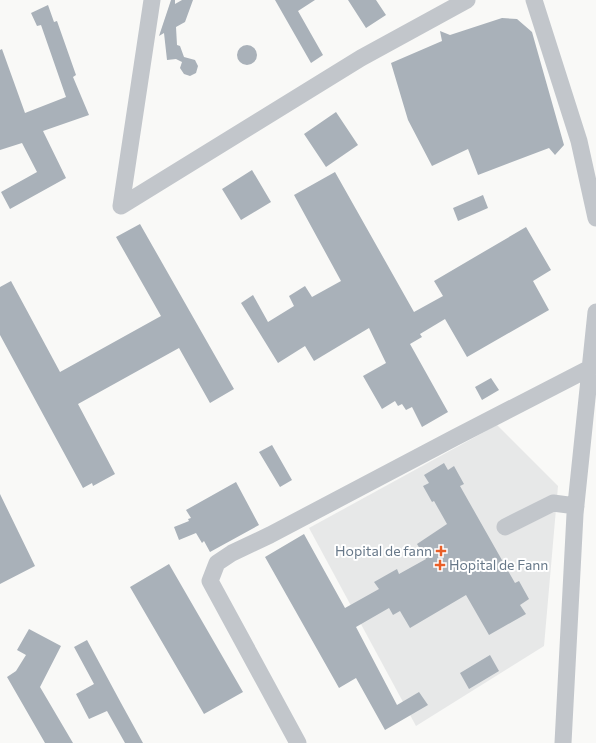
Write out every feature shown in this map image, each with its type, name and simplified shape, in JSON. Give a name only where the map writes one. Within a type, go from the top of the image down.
[{"type":"street","points":[[152,0],[120,206],[360,58],[467,0]]},
{"type":"street","points":[[534,0],[579,141],[596,218]]},
{"type":"street","points":[[563,743],[576,506],[596,312]]},
{"type":"street","points":[[298,743],[210,582],[217,563],[232,553],[270,535],[447,441],[590,368]]},
{"type":"street","points":[[505,527],[553,504],[576,506]]},
{"type":"shaded area","name":"Hopital de Fann","points":[[497,425],[558,486],[544,646],[416,726],[309,528]]},
{"type":"building","points":[[171,0],[175,0],[175,4],[182,0],[193,0],[185,22],[176,27],[177,45],[180,46],[184,57],[195,60],[198,66],[196,73],[190,76],[184,74],[180,68],[182,62],[176,59],[167,60],[164,33],[159,36]]},
{"type":"building","points":[[275,0],[315,0],[298,11],[323,55],[311,63]]},
{"type":"building","points":[[348,0],[376,0],[386,15],[366,28]]},
{"type":"building","points":[[48,5],[54,22],[57,21],[76,75],[73,77],[89,115],[43,131],[66,178],[10,209],[1,192],[37,172],[22,143],[0,150],[0,50],[2,49],[25,113],[66,97],[41,25],[37,26],[31,13]]},
{"type":"building","points":[[502,18],[517,19],[532,32],[564,145],[555,155],[549,148],[478,175],[468,149],[432,166],[408,120],[391,63],[442,41],[440,31],[450,35]]},
{"type":"building","points":[[247,45],[254,48],[257,55],[254,62],[247,65],[240,62],[237,55],[240,48]]},
{"type":"building","points":[[336,112],[358,145],[326,167],[304,134]]},
{"type":"building","points":[[252,170],[271,202],[241,220],[222,189]]},
{"type":"building","points":[[335,172],[414,312],[443,296],[434,281],[526,227],[551,270],[533,281],[549,310],[467,357],[445,319],[420,334],[422,337],[410,344],[448,412],[422,427],[412,407],[406,410],[402,404],[398,406],[395,401],[382,409],[363,376],[386,363],[369,328],[314,361],[305,346],[278,363],[241,303],[253,295],[268,322],[294,306],[289,296],[305,286],[312,297],[341,281],[294,195]]},
{"type":"building","points":[[483,195],[488,208],[458,221],[453,208]]},
{"type":"building","points":[[140,224],[234,389],[210,403],[179,348],[78,404],[115,474],[93,486],[92,483],[83,488],[0,335],[0,287],[11,281],[60,372],[161,316],[116,237]]},
{"type":"building","points":[[491,378],[499,390],[482,400],[475,387]]},
{"type":"building","points":[[272,445],[292,480],[280,487],[259,452]]},
{"type":"building","points":[[444,463],[448,470],[454,466],[464,484],[460,486],[515,583],[519,581],[529,599],[520,605],[526,614],[489,635],[466,595],[410,628],[400,611],[393,615],[389,608],[356,627],[397,705],[419,692],[428,705],[385,730],[356,678],[339,688],[265,557],[304,534],[345,608],[379,589],[374,582],[397,569],[399,574],[426,559],[417,544],[447,524],[434,501],[432,502],[423,486],[429,483],[424,475]]},
{"type":"building","points":[[236,482],[259,525],[210,552],[204,541],[202,543],[196,533],[179,540],[174,527],[189,521],[188,519],[191,518],[186,510]]},
{"type":"building","points":[[0,494],[35,566],[0,584]]},
{"type":"building","points":[[169,564],[243,692],[204,714],[130,587]]},
{"type":"building","points":[[29,629],[61,646],[40,687],[73,743],[45,743],[7,677],[16,671],[26,655],[17,650]]},
{"type":"building","points":[[87,640],[143,743],[125,743],[107,711],[89,719],[76,694],[94,684],[74,647]]},
{"type":"building","points":[[490,655],[499,671],[469,689],[460,673]]},
{"type":"place","name":"Hopital de fann","points":[[441,551]]},
{"type":"place","name":"Hopital de Fann","points":[[440,565]]}]
